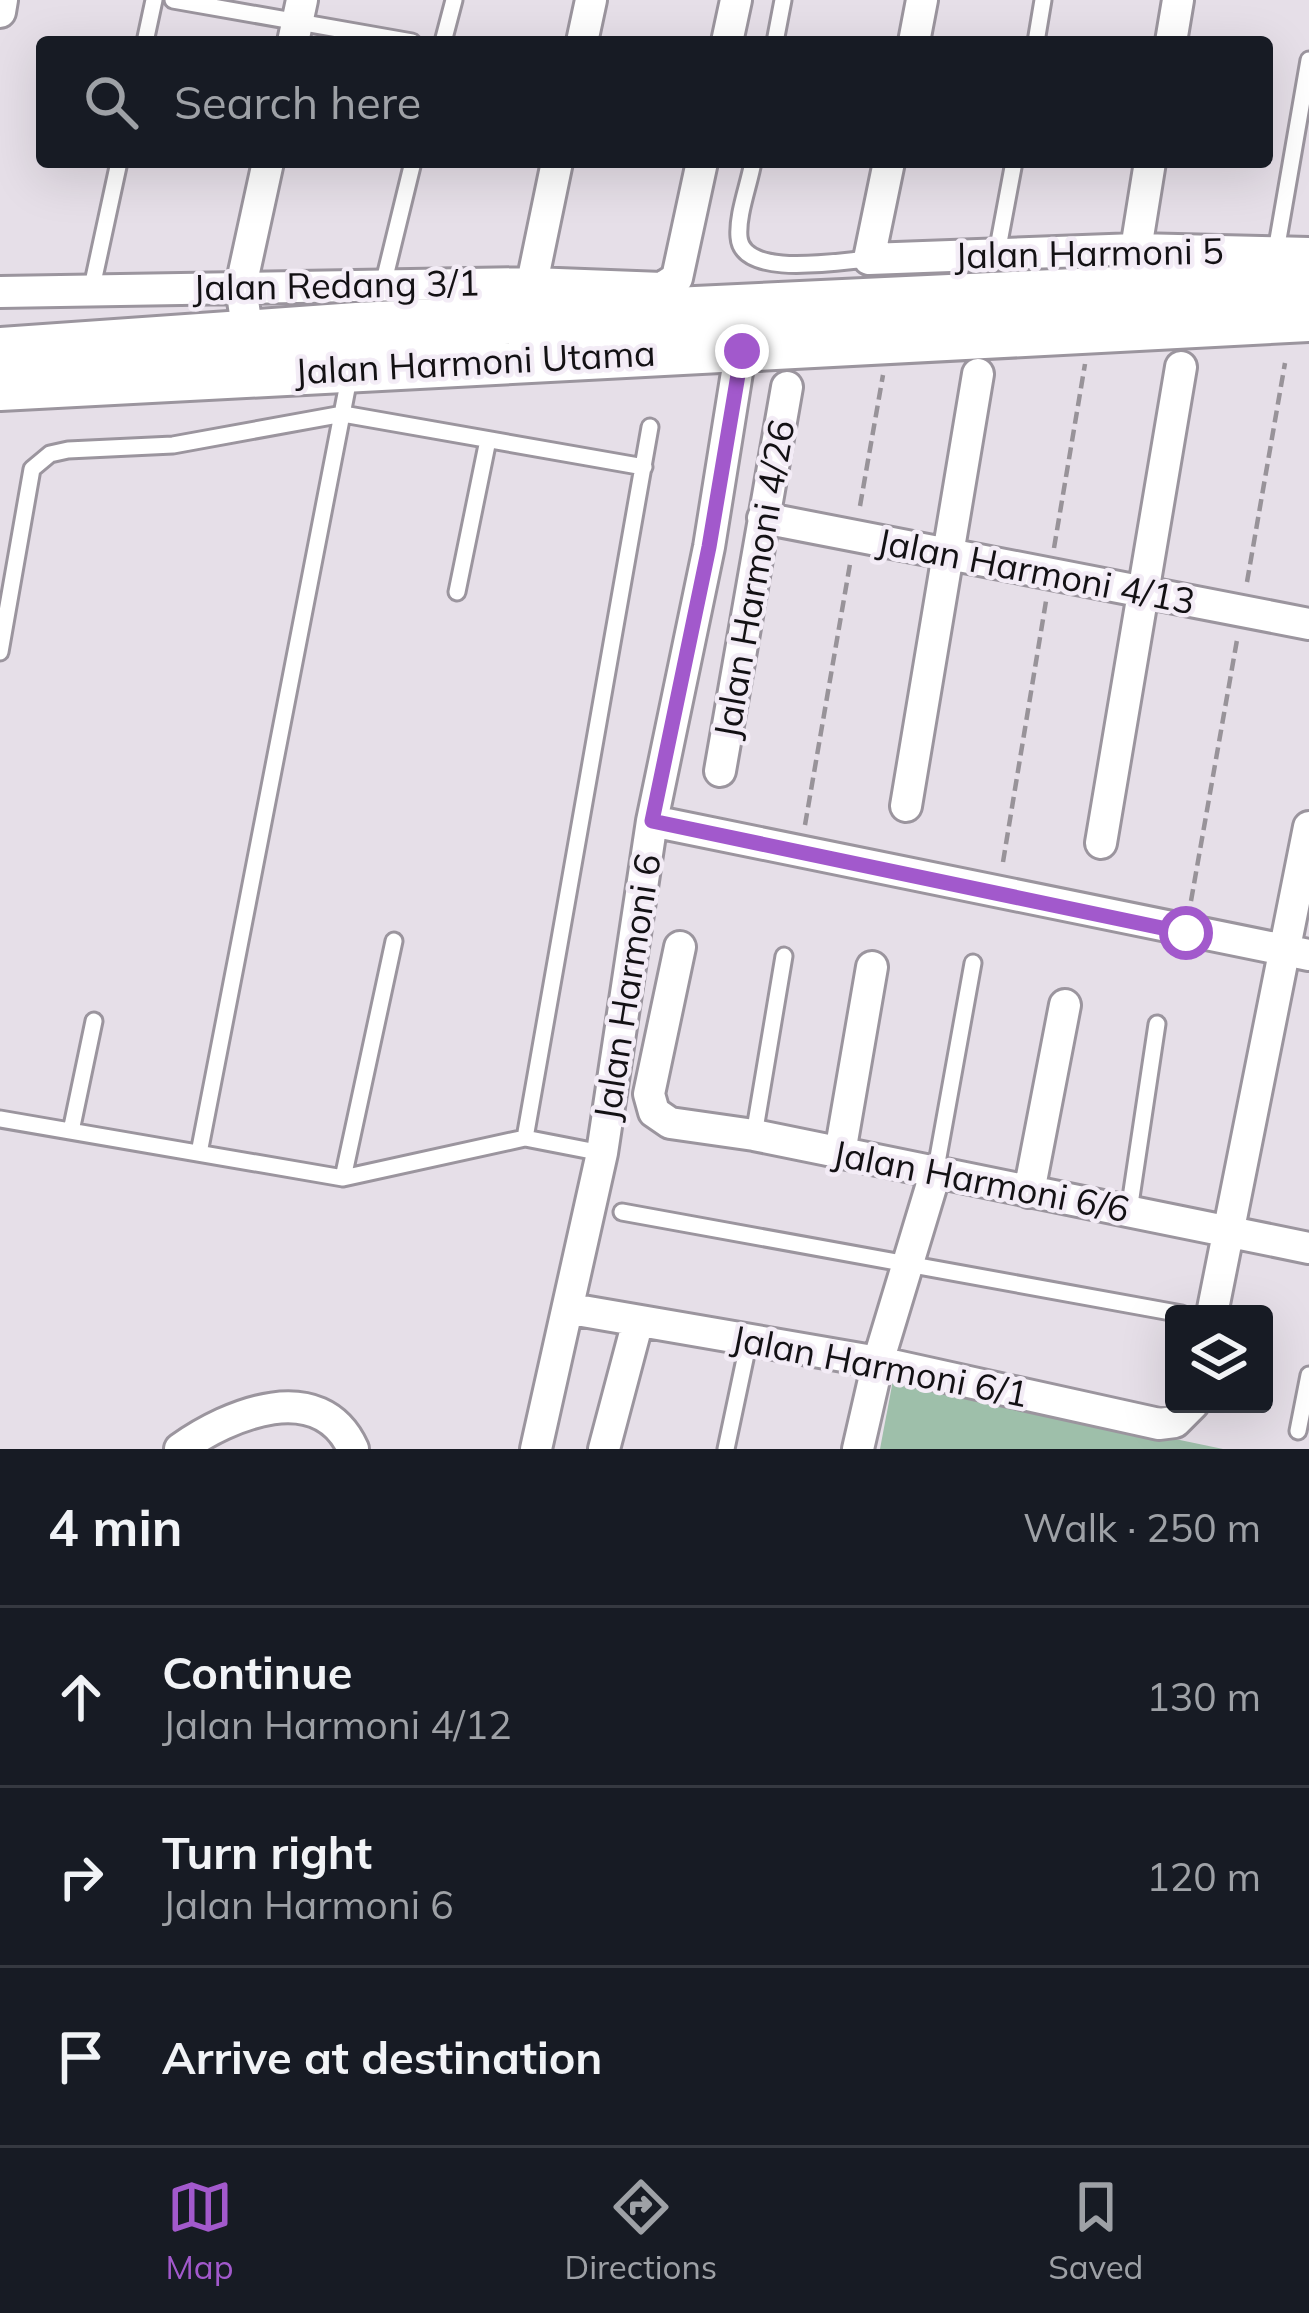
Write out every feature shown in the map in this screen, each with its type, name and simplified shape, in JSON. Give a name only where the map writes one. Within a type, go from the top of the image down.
[{"type":"main road","name":"Jalan Harmoni Utama","points":[[743,331],[1292,266]]},
{"type":"main road","name":"Jalan Harmoni Utama","points":[[0,352],[239,334],[354,347],[743,331],[1309,317]]},
{"type":"main road","name":"Jalan Harmoni Utama","points":[[0,386],[239,334]]},
{"type":"street","points":[[0,12],[2,0]]},
{"type":"street","points":[[583,36],[591,0]]},
{"type":"street","points":[[728,36],[736,0]]},
{"type":"street","points":[[915,36],[922,0]]},
{"type":"street","points":[[1172,36],[1178,0]]},
{"type":"street","points":[[239,334],[267,168]]},
{"type":"street","points":[[532,283],[556,168]]},
{"type":"street","name":"Jalan Redang 3/1","points":[[0,292],[92,287],[239,334],[383,285],[671,285],[700,168]]},
{"type":"street","points":[[869,259],[888,168]]},
{"type":"street","points":[[1136,249],[1149,168]]},
{"type":"street","name":"Jalan Harmoni 5","points":[[869,259],[1136,249],[1292,266],[1309,253]]},
{"type":"street","name":"Jalan Harmoni 6","points":[[536,1449],[571,1309],[602,1153],[652,821],[709,547],[743,331]]},
{"type":"street","points":[[1101,843],[1139,591],[1181,367]]},
{"type":"street","points":[[906,806],[978,374]]},
{"type":"street","name":"Jalan Harmoni 4/26","points":[[720,771],[787,387]]},
{"type":"street","name":"Jalan Harmoni 4/13","points":[[763,518],[1309,624]]},
{"type":"street","points":[[652,821],[1298,953]]},
{"type":"street","points":[[1214,1305],[1227,1233],[1298,953],[1309,827]]},
{"type":"street","name":"Jalan Harmoni 6/6","points":[[680,947],[650,1094],[654,1112],[670,1123],[754,1135],[1309,1248]]},
{"type":"street","points":[[841,1153],[872,967]]},
{"type":"street","points":[[1029,1192],[1065,1005]]},
{"type":"street","points":[[859,1449],[878,1362],[934,1174]]},
{"type":"street","name":"Jalan Harmoni 6/1","points":[[571,1309],[878,1362],[1159,1424],[1182,1413]]},
{"type":"street","points":[[604,1449],[638,1321]]},
{"type":"street","points":[[181,1449],[220,1425],[277,1408],[311,1408],[330,1416],[353,1449]]},
{"type":"lane","points":[[147,36],[154,0]]},
{"type":"lane","points":[[172,0],[378,36]]},
{"type":"lane","points":[[445,36],[454,0]]},
{"type":"lane","points":[[776,36],[783,0]]},
{"type":"lane","points":[[1037,36],[1043,0]]},
{"type":"lane","points":[[1292,266],[1309,60]]},
{"type":"lane","points":[[92,287],[118,168]]},
{"type":"lane","points":[[383,285],[412,168]]},
{"type":"lane","points":[[752,168],[739,239],[744,252],[759,262],[779,265],[869,259]]},
{"type":"lane","points":[[998,253],[1013,168]]},
{"type":"lane","points":[[199,1153],[354,347]]},
{"type":"lane","points":[[0,652],[28,486],[39,459],[68,450],[172,445],[343,414],[644,467]]},
{"type":"lane","points":[[525,1138],[650,428]]},
{"type":"lane","points":[[457,592],[488,440]]},
{"type":"lane","points":[[343,1178],[394,941]]},
{"type":"lane","points":[[754,1135],[784,956]]},
{"type":"lane","points":[[934,1174],[973,963]]},
{"type":"lane","points":[[71,1132],[94,1021]]},
{"type":"lane","points":[[1129,1211],[1156,1024]]},
{"type":"lane","points":[[0,1119],[343,1178],[525,1138],[602,1153]]},
{"type":"lane","points":[[622,1211],[1165,1311]]},
{"type":"lane","points":[[727,1449],[749,1340]]},
{"type":"lane","points":[[1298,1431],[1309,1375]]},
{"type":"path","points":[[800,854],[885,364]]},
{"type":"path","points":[[998,892],[1085,364]]},
{"type":"green space","points":[[893,1380],[1223,1449],[880,1449]]},
{"type":"route","points":[[742,351],[709,547],[652,821],[1186,933]]}]
